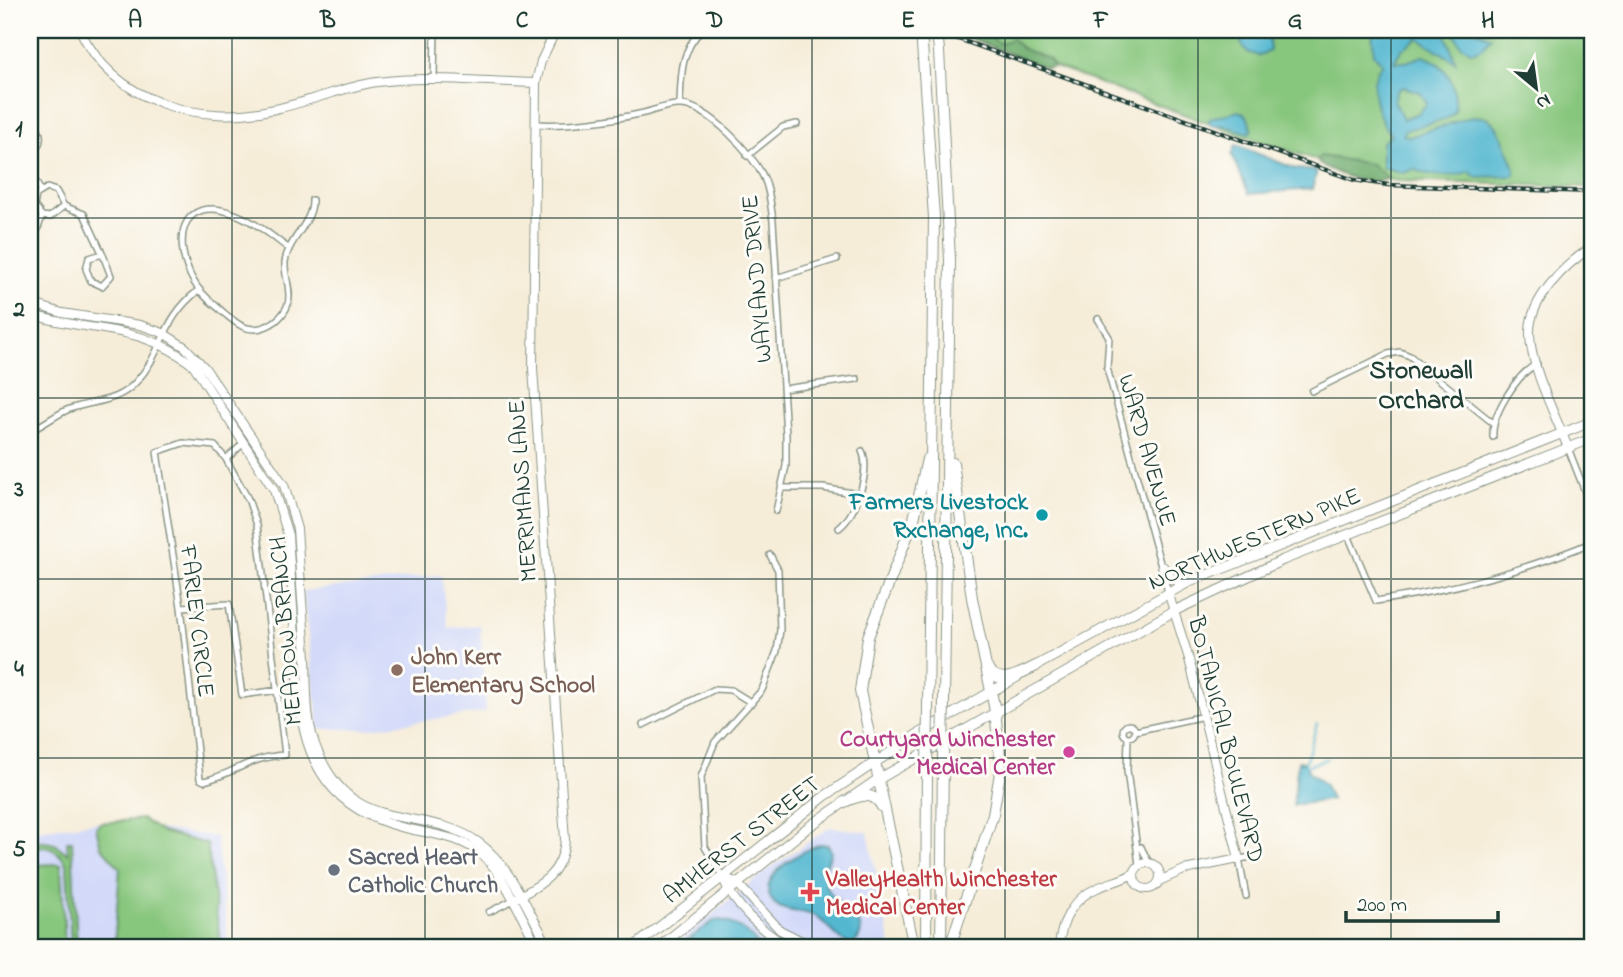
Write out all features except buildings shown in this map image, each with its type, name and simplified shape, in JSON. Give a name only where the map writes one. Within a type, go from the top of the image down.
[{"type":"highway","points":[[921,30],[934,217],[926,947]]},
{"type":"highway","points":[[937,30],[949,200],[941,947]]},
{"type":"highway","points":[[914,947],[873,764],[860,691],[863,659],[872,624],[918,503],[928,452],[933,374]]},
{"type":"highway","points":[[949,378],[956,496],[989,693],[995,710],[1001,759],[998,798],[950,947]]},
{"type":"highway","points":[[983,657],[991,674],[1003,679],[1036,666]]},
{"type":"highway","points":[[844,802],[868,796],[876,798],[884,810]]},
{"type":"main road","points":[[80,30],[106,67],[125,83],[165,106],[194,113],[224,116],[256,113],[367,83],[536,83]]},
{"type":"main road","name":"MERRIMANS LANE","points":[[515,898],[550,878],[561,860],[565,841],[533,368],[536,83],[541,61],[556,30]]},
{"type":"main road","points":[[1568,448],[1536,364],[1530,333],[1536,309],[1559,275],[1593,246]]},
{"type":"main road","points":[[30,303],[62,313],[137,324],[161,337]]},
{"type":"main road","points":[[30,314],[161,337]]},
{"type":"main road","name":"MEADOW BRANCH","points":[[161,337],[185,347],[205,368],[284,485],[297,529],[311,732],[325,767],[351,796],[375,811],[440,826],[476,841],[498,862],[515,898]]},
{"type":"main road","name":"MEADOW BRANCH","points":[[161,337],[194,366],[274,490],[288,535],[300,708],[304,735],[315,766],[339,796],[375,820],[457,840],[477,851],[492,866],[515,898]]},
{"type":"main road","name":"NORTHWESTERN PIKE","points":[[873,764],[989,693],[1191,581],[1593,421]]},
{"type":"main road","name":"NORTHWESTERN PIKE","points":[[877,780],[995,710],[1230,583],[1593,438]]},
{"type":"main road","points":[[1348,535],[1348,525],[1357,516]]},
{"type":"main road","points":[[1163,567],[1172,579],[1191,581]]},
{"type":"main road","name":"BOTANICAL BOULEVARD","points":[[1168,592],[1204,716],[1240,859]]},
{"type":"main road","name":"AMHERST STREET","points":[[634,947],[811,806],[873,764]]},
{"type":"main road","name":"AMHERST STREET","points":[[659,947],[733,887],[877,780]]},
{"type":"main road","points":[[1108,884],[1137,885],[1149,889],[1159,881],[1184,870],[1240,859]]},
{"type":"main road","points":[[1059,947],[1063,924],[1076,903],[1088,893],[1149,863],[1158,869],[1184,870]]},
{"type":"main road","points":[[1136,869],[1137,885]]},
{"type":"main road","points":[[1158,869],[1159,881]]},
{"type":"main road","points":[[722,876],[770,921],[812,947]]},
{"type":"main road","points":[[733,887],[766,932],[789,947]]},
{"type":"main road","points":[[515,898],[538,947]]},
{"type":"main road","points":[[515,898],[549,947]]},
{"type":"street","points":[[434,81],[435,30]]},
{"type":"street","points":[[536,124],[610,118],[680,105],[684,57],[689,44],[702,30]]},
{"type":"street","name":"WAYLAND DRIVE","points":[[680,105],[699,110],[714,121],[747,156],[767,186],[773,220],[787,453],[776,510]]},
{"type":"street","points":[[30,121],[38,128],[40,136],[38,146],[30,151]]},
{"type":"street","points":[[747,156],[783,127],[796,124]]},
{"type":"street","points":[[30,171],[40,190]]},
{"type":"street","points":[[40,190],[56,191],[64,206],[84,214],[103,255],[111,276],[106,284],[100,286],[91,281],[85,265],[92,256],[103,255]]},
{"type":"street","points":[[40,190],[32,207],[42,216],[55,216],[64,206]]},
{"type":"street","points":[[288,248],[235,214],[216,210],[198,212],[184,224],[180,240],[199,290],[241,326],[257,329],[270,325],[281,317],[288,302],[285,268],[288,248],[310,214],[312,200]]},
{"type":"street","points":[[30,252],[42,216]]},
{"type":"street","points":[[776,278],[837,259]]},
{"type":"street","points":[[30,431],[65,411],[107,402],[121,395],[141,376],[175,311],[199,290]]},
{"type":"street","name":"WARD AVENUE","points":[[1098,319],[1109,337],[1107,368],[1168,592]]},
{"type":"street","points":[[1311,391],[1388,354],[1400,352],[1410,356],[1493,423]]},
{"type":"street","points":[[1493,437],[1493,423],[1519,376],[1536,364]]},
{"type":"street","points":[[783,389],[857,379]]},
{"type":"street","points":[[181,607],[227,602],[232,610],[242,695],[279,690],[257,525],[248,499],[226,459],[253,437]]},
{"type":"street","name":"FARLEY CIRCLE","points":[[226,459],[215,446],[183,443],[157,452],[181,607],[200,779],[204,781],[228,774],[257,757],[285,755],[279,690]]},
{"type":"street","points":[[1568,448],[1593,512]]},
{"type":"street","points":[[839,528],[849,517],[858,494],[866,465],[863,451]]},
{"type":"street","points":[[782,488],[835,489],[858,494]]},
{"type":"street","points":[[1348,535],[1376,601],[1455,589],[1519,571],[1593,542]]},
{"type":"street","points":[[722,876],[705,847],[701,777],[715,742],[752,703],[773,662],[780,630],[778,570],[771,555]]},
{"type":"street","points":[[643,725],[715,689],[731,690],[752,703]]},
{"type":"street","points":[[1135,731],[1204,716]]},
{"type":"street","points":[[1135,731],[1132,726],[1124,727],[1123,733],[1128,738],[1130,799],[1138,841],[1136,869]]},
{"type":"street","points":[[1128,738],[1134,736],[1135,731]]},
{"type":"street","points":[[1138,841],[1149,863]]},
{"type":"street","points":[[1240,859],[1258,856]]},
{"type":"street","name":"BOTANICAL BOULEVARD","points":[[1240,859],[1246,896]]},
{"type":"street","name":"MERRIMANS LANE","points":[[489,912],[515,898]]},
{"type":"shaded area","name":"John Kerr Elementary School","points":[[441,575],[448,628],[480,625],[486,712],[365,729],[319,729],[303,591]]},
{"type":"shaded area","points":[[105,821],[216,837],[229,947],[30,947],[30,831]]},
{"type":"shaded area","name":"ValleyHealth Winchester Medical Center","points":[[830,827],[868,832],[891,947],[671,947],[764,872]]},
{"type":"green space","points":[[962,30],[1593,30],[1593,187],[1399,181],[1366,176],[1243,136],[962,33]]},
{"type":"green space","points":[[972,30],[989,30],[995,41],[1002,44],[1012,38],[1021,48],[1049,59],[1054,67],[1046,68],[972,39]]},
{"type":"green space","points":[[1321,156],[1371,164],[1388,178],[1372,182],[1353,178],[1319,164],[1317,159]]},
{"type":"green space","points":[[142,819],[162,832],[207,844],[221,947],[114,947],[120,868],[101,847],[96,827],[100,823]]},
{"type":"green space","points":[[38,841],[55,844],[68,854],[67,841],[72,841],[77,947],[71,947],[67,865],[52,849],[30,849],[30,843]]},
{"type":"green space","points":[[61,864],[65,947],[30,947],[30,865]]},
{"type":"water","points":[[1241,30],[1268,30],[1270,50],[1259,56],[1247,52],[1241,43]]},
{"type":"water","points":[[1372,30],[1444,30],[1456,62],[1418,38],[1402,49],[1394,62],[1406,62],[1423,56],[1439,65],[1453,86],[1455,112],[1446,119],[1406,130],[1403,135],[1410,137],[1468,118],[1483,117],[1490,120],[1501,134],[1514,165],[1514,176],[1475,177],[1469,171],[1441,176],[1414,169],[1404,173],[1382,167],[1382,143],[1391,135],[1381,120],[1375,100],[1375,79],[1383,64],[1374,54]],"holes":[[[1403,87],[1420,92],[1427,103],[1419,113],[1403,119],[1394,100],[1397,90]]]},
{"type":"water","points":[[1452,30],[1475,30],[1491,37],[1482,48],[1472,52],[1461,45]]},
{"type":"water","points":[[1239,111],[1247,116],[1252,129],[1249,133],[1221,125],[1212,126],[1208,122],[1211,118]]},
{"type":"water","points":[[1236,145],[1296,169],[1317,171],[1312,189],[1249,194],[1232,155]]},
{"type":"water","points":[[1298,761],[1304,762],[1309,772],[1325,785],[1331,800],[1293,805]]},
{"type":"water","points":[[821,844],[828,845],[831,851],[824,874],[828,891],[851,913],[861,928],[860,936],[853,944],[843,941],[815,916],[778,906],[769,894],[769,884],[782,866]]},
{"type":"water","points":[[715,920],[740,928],[759,947],[678,947]]},
{"type":"waterway","points":[[1305,764],[1317,724]]},
{"type":"waterway","points":[[1306,766],[1327,759]]},
{"type":"railway","points":[[933,30],[1354,180],[1388,185],[1593,192]]},
{"type":"place","name":"Farmers Livestock Rxchange, Inc.","points":[[1042,515]]},
{"type":"place","name":"John Kerr Elementary School","points":[[397,670]]},
{"type":"place","name":"Courtyard Winchester Medical Center","points":[[1069,752]]},
{"type":"place","name":"Sacred Heart Catholic Church","points":[[334,870]]},
{"type":"place","name":"ValleyHealth Winchester Medical Center","points":[[810,892]]},
{"type":"district","name":"Stonewall Orchard","points":[[1421,384]]}]
